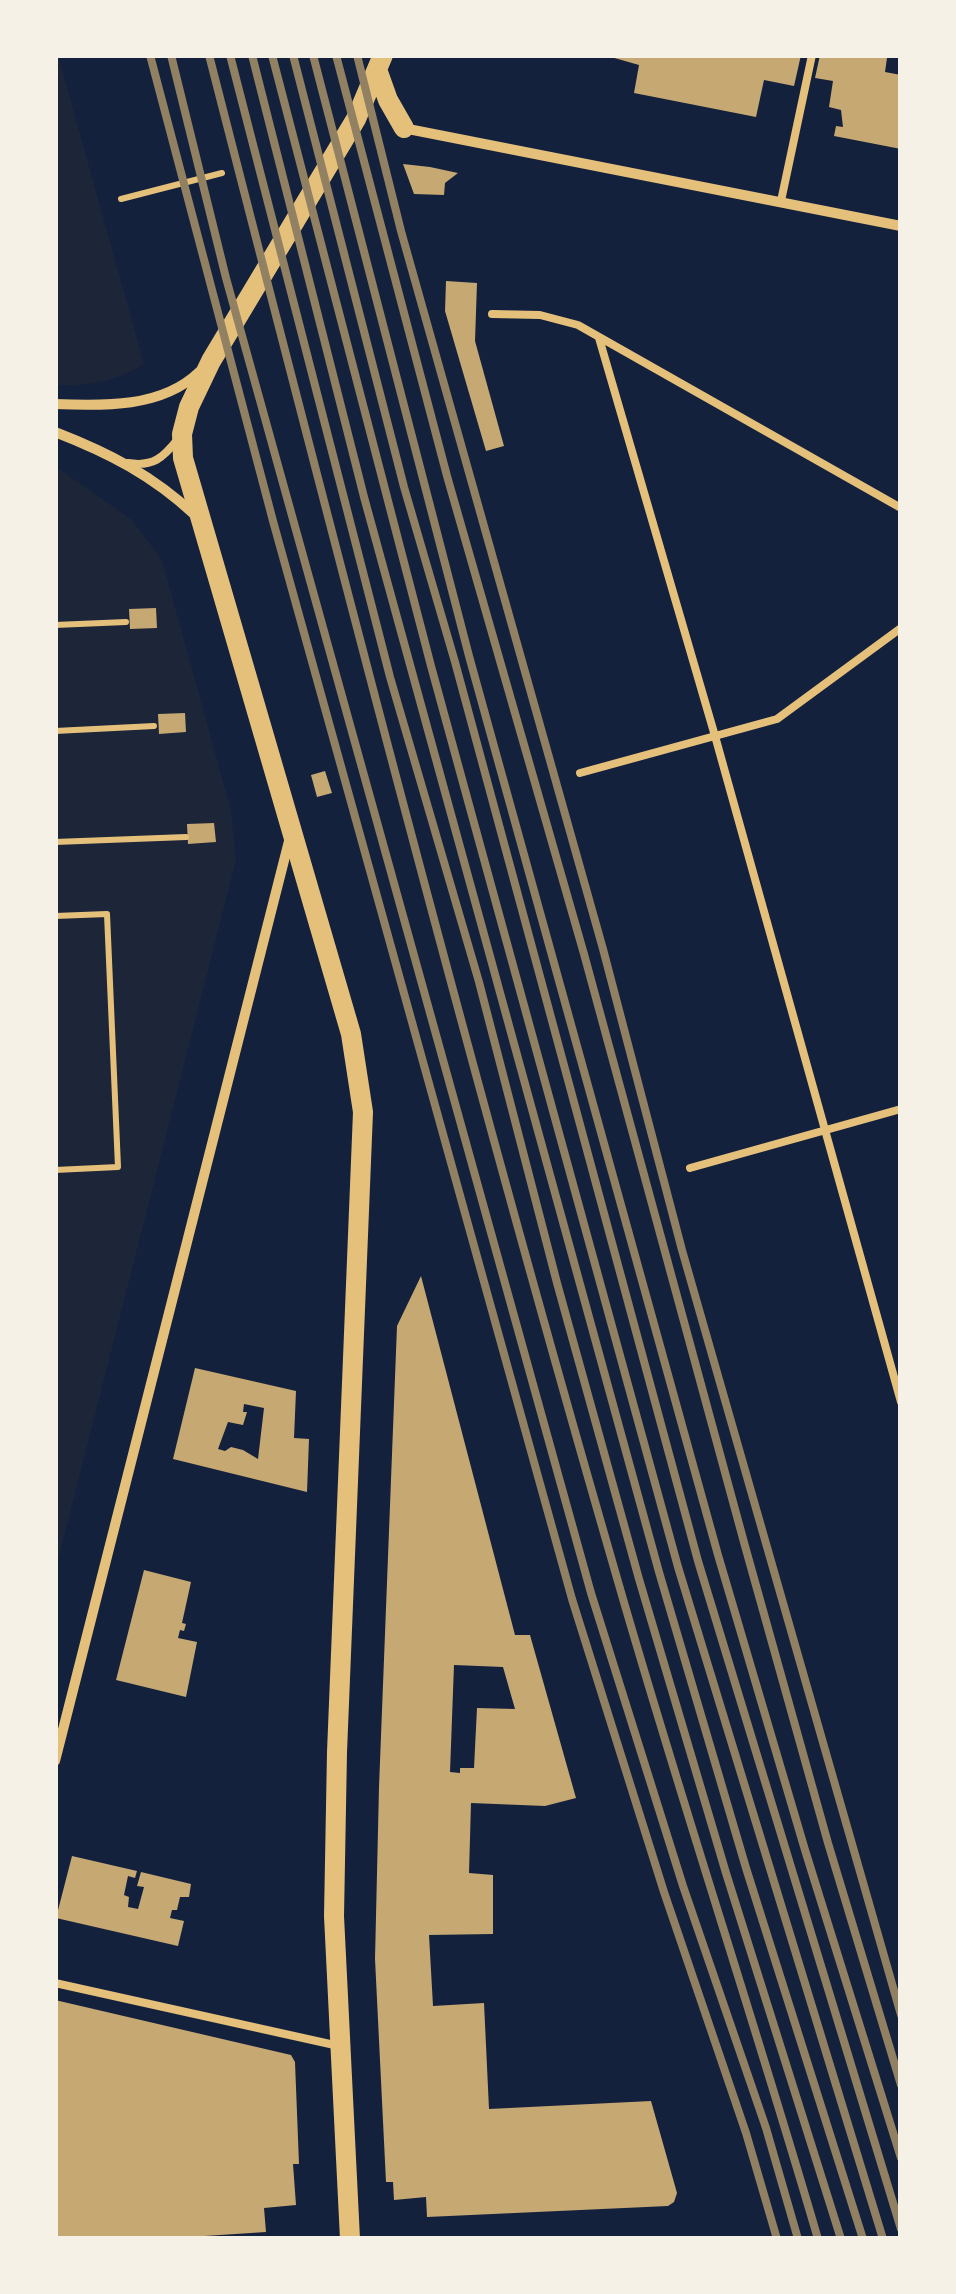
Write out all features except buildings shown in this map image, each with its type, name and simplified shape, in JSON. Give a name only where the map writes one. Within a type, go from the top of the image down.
[{"type":"main road","points":[[381,64],[398,127]]},
{"type":"main road","points":[[350,2239],[334,1916],[363,1112],[351,1034],[183,458],[182,434],[189,407],[211,361],[356,119],[381,64]]},
{"type":"street","points":[[398,127],[901,226]]},
{"type":"street","points":[[55,404],[117,405],[165,392],[193,378],[211,361]]},
{"type":"street","points":[[165,392],[189,407]]},
{"type":"street","points":[[55,432],[162,484],[202,522]]},
{"type":"street","points":[[55,1760],[292,828]]},
{"type":"lane","points":[[781,202],[812,55]]},
{"type":"lane","points":[[492,314],[540,315],[578,325],[901,508]]},
{"type":"lane","points":[[599,338],[901,1402]]},
{"type":"lane","points":[[124,463],[147,466],[165,456],[182,434]]},
{"type":"lane","points":[[580,773],[777,718],[901,628]]},
{"type":"lane","points":[[690,1168],[901,1108]]},
{"type":"lane","points":[[55,1983],[339,2046]]},
{"type":"path","points":[[121,199],[222,173]]},
{"type":"path","points":[[55,625],[126,622]]},
{"type":"path","points":[[55,731],[154,726]]},
{"type":"path","points":[[55,842],[186,837]]},
{"type":"path","points":[[55,916],[107,914],[118,1167],[55,1170]]},
{"type":"shaded area","points":[[55,55],[144,364],[112,379],[79,385],[55,385]]},
{"type":"shaded area","points":[[55,466],[132,520],[162,560],[231,811],[236,860],[55,1572]]},
{"type":"railway","points":[[150,55],[273,521],[572,1599],[777,2239]]},
{"type":"railway","points":[[171,55],[226,278],[591,1593],[683,1886],[766,2128],[798,2239]]},
{"type":"railway","points":[[209,55],[511,1204],[643,1667],[818,2239]]},
{"type":"railway","points":[[230,55],[390,677],[479,982],[639,1579],[841,2239]]},
{"type":"railway","points":[[252,55],[364,497],[659,1572],[746,1868],[863,2239]]},
{"type":"railway","points":[[272,55],[431,666],[678,1567],[883,2239]]},
{"type":"railway","points":[[293,55],[404,487],[698,1561],[901,2229]]},
{"type":"railway","points":[[313,55],[469,656],[718,1555],[901,2158]]},
{"type":"railway","points":[[336,55],[447,476],[584,954],[828,1843],[901,2085]]},
{"type":"railway","points":[[357,55],[401,231],[603,949],[682,1250],[901,2015]]}]
